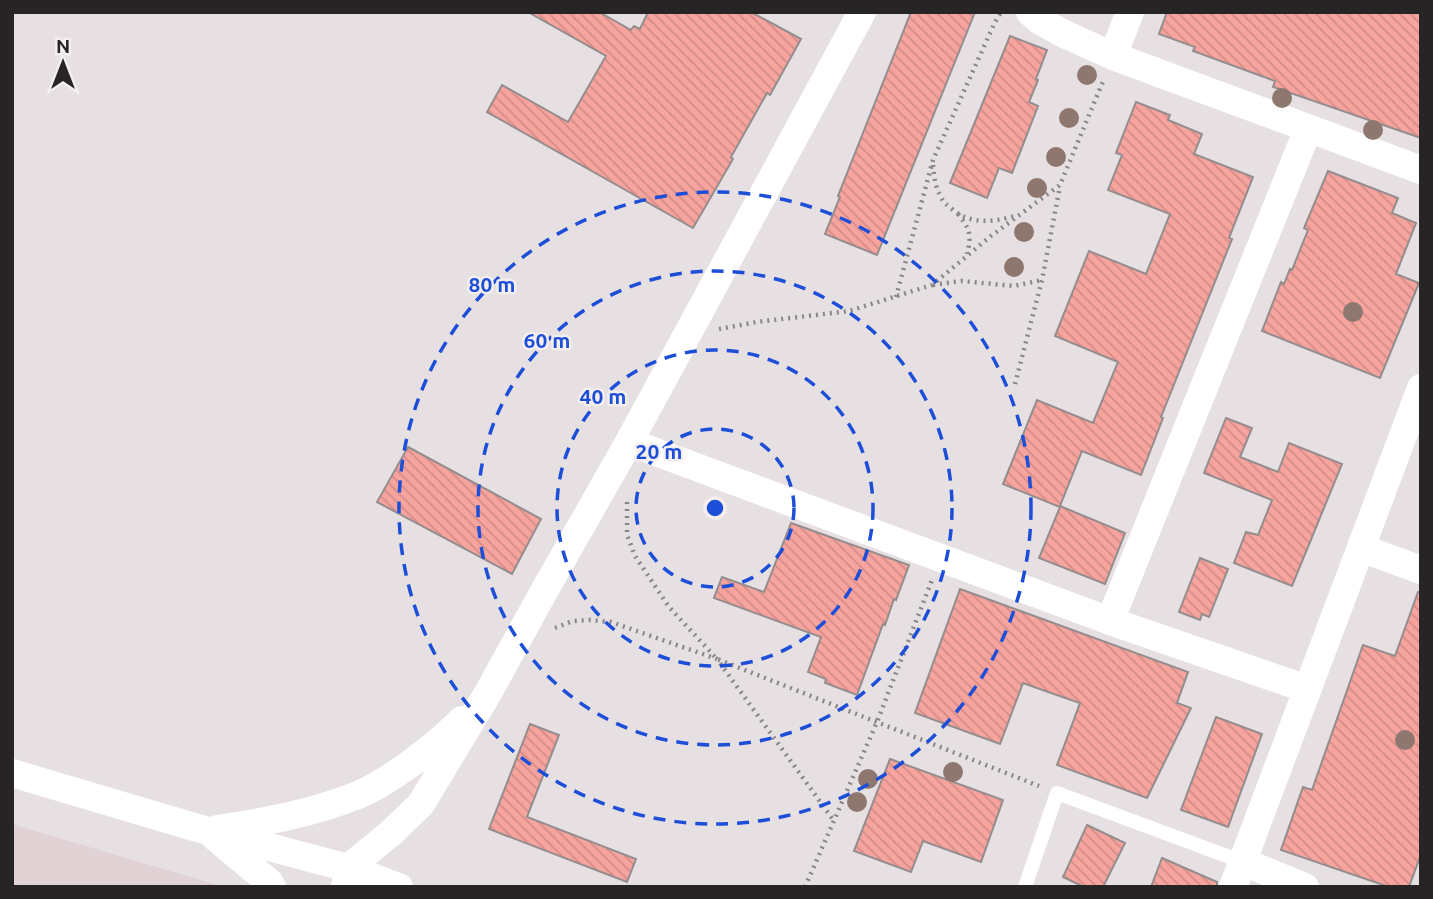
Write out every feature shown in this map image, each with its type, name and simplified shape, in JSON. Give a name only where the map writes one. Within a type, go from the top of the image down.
[{"type":"street","points":[[347,878],[421,804],[488,693],[629,442],[862,12]]},
{"type":"street","points":[[1030,12],[1062,33],[1113,56],[1421,170]]},
{"type":"street","points":[[1113,56],[1130,12]]},
{"type":"street","points":[[1110,621],[1308,129]]},
{"type":"street","points":[[1305,887],[1238,874],[1421,388]]},
{"type":"street","points":[[629,442],[1110,621],[1307,689]]},
{"type":"street","points":[[1361,548],[1421,570]]},
{"type":"street","points":[[207,830],[272,820],[360,794],[398,772],[426,751],[453,729],[488,693]]},
{"type":"street","points":[[12,773],[207,830],[347,878],[399,887]]},
{"type":"street","points":[[207,830],[272,887]]},
{"type":"lane","points":[[1025,887],[1057,793],[1238,874]]},
{"type":"path","points":[[896,298],[933,160],[1001,12]]},
{"type":"path","points":[[1015,384],[1042,280],[1060,185],[1113,56]]},
{"type":"path","points":[[933,160],[935,184],[942,201],[968,227],[970,241],[966,256]]},
{"type":"path","points":[[932,285],[1060,185]]},
{"type":"path","points":[[957,214],[977,221],[999,221],[1019,215]]},
{"type":"path","points":[[687,335],[757,322],[849,312],[932,285],[961,281],[1014,286],[1042,280]]},
{"type":"path","points":[[627,501],[627,535],[635,556],[668,607],[716,659],[834,821]]},
{"type":"path","points":[[805,887],[877,722],[940,558]]},
{"type":"path","points":[[550,630],[573,621],[611,622],[716,659],[1057,793]]},
{"type":"shaded area","points":[[12,824],[224,887],[12,887]]},
{"type":"building","points":[[528,12],[599,12],[631,30],[634,26],[640,29],[648,12],[751,12],[801,39],[770,95],[767,93],[693,228],[487,112],[502,85],[568,122],[606,56]]},
{"type":"building","points":[[911,12],[975,12],[877,255],[825,234]]},
{"type":"building","points":[[1167,12],[1421,12],[1421,138],[1273,87],[1275,81],[1193,51],[1195,47],[1159,34]]},
{"type":"building","points":[[1010,36],[1047,50],[1029,102],[1038,106],[1012,173],[999,168],[987,198],[950,183]]},
{"type":"building","points":[[1136,102],[1170,115],[1168,120],[1202,134],[1194,154],[1253,177],[1229,238],[1232,239],[1161,417],[1163,418],[1141,475],[1082,451],[1060,506],[1125,533],[1105,584],[1039,558],[1060,507],[1003,484],[1037,400],[1093,423],[1118,362],[1055,336],[1089,251],[1146,274],[1170,214],[1108,190],[1122,155],[1116,153]]},
{"type":"building","points":[[1328,171],[1398,198],[1392,213],[1416,223],[1396,274],[1419,283],[1380,378],[1262,331],[1281,282],[1284,284],[1290,269],[1292,270],[1308,230],[1304,228]]},
{"type":"building","points":[[1226,418],[1252,428],[1240,457],[1278,472],[1289,443],[1342,464],[1292,586],[1234,563],[1246,532],[1258,535],[1272,500],[1204,473]]},
{"type":"building","points":[[408,447],[541,519],[512,574],[377,502]]},
{"type":"building","points":[[791,523],[909,565],[885,625],[883,624],[857,695],[825,683],[826,679],[808,672],[821,637],[714,598],[722,577],[764,592]]},
{"type":"building","points":[[1200,558],[1228,569],[1209,617],[1202,614],[1200,620],[1179,612]]},
{"type":"building","points":[[960,589],[1188,672],[1177,703],[1191,708],[1147,798],[1057,765],[1080,703],[1023,683],[1000,744],[915,713]]},
{"type":"building","points":[[1418,592],[1421,592],[1421,854],[1409,887],[1389,887],[1281,850],[1303,787],[1312,790],[1363,645],[1395,656]]},
{"type":"building","points":[[1216,717],[1262,734],[1228,827],[1181,810]]},
{"type":"building","points":[[530,724],[559,735],[527,817],[636,859],[627,882],[489,829]]},
{"type":"building","points":[[890,759],[1003,800],[981,862],[923,841],[911,872],[854,851]]},
{"type":"building","points":[[1087,825],[1125,843],[1103,887],[1084,887],[1063,877]]},
{"type":"building","points":[[1162,858],[1217,882],[1217,887],[1151,887]]}]
